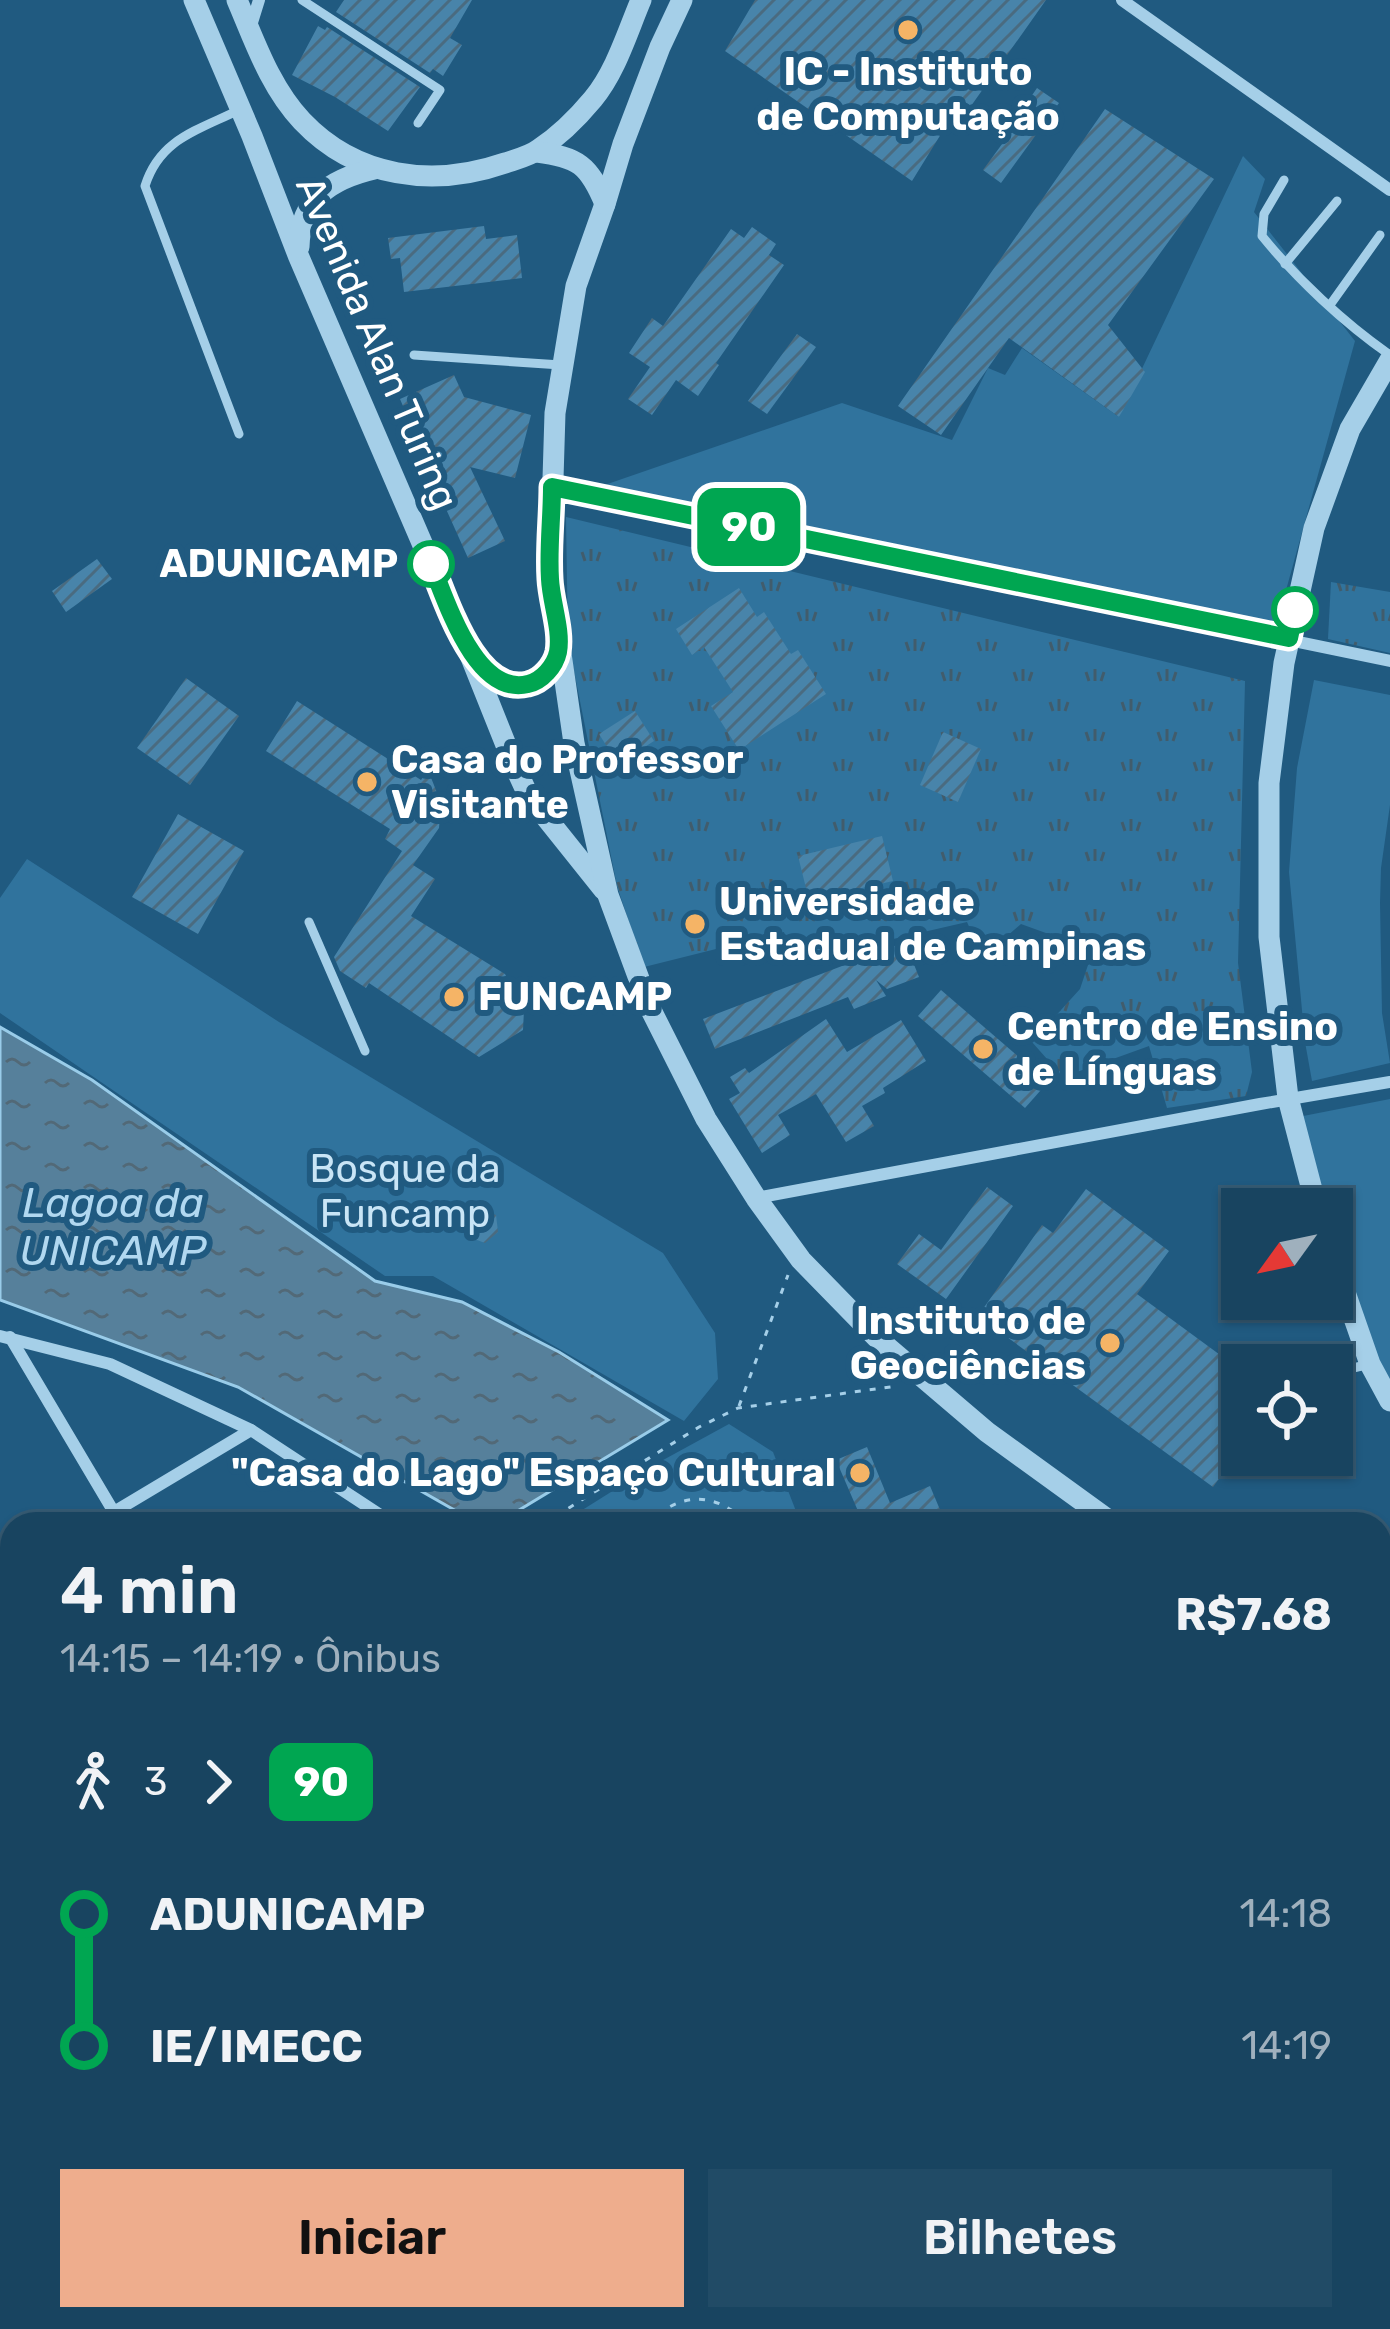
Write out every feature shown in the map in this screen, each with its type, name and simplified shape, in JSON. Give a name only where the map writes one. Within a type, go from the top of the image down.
[{"type":"street","name":"Avenida Alan Turing","points":[[194,0],[528,795],[608,896]]},
{"type":"street","points":[[237,0],[269,75],[305,124],[332,148],[374,169],[418,175],[487,169],[536,152],[596,96],[641,0]]},
{"type":"street","points":[[250,31],[259,0]]},
{"type":"street","points":[[682,0],[623,144],[576,286],[555,413],[550,578],[574,743],[608,896],[649,1006],[706,1119],[801,1260],[849,1312],[928,1382],[991,1435],[1097,1512]]},
{"type":"street","points":[[1122,0],[1390,190]]},
{"type":"street","points":[[629,28],[639,46],[650,50],[660,46]]},
{"type":"street","points":[[536,152],[563,155],[582,164],[594,176],[605,204]]},
{"type":"street","points":[[298,255],[299,230],[316,197],[348,175],[374,169]]},
{"type":"street","points":[[1312,1188],[1288,1098],[1269,937],[1270,783],[1282,674],[1313,528],[1350,429],[1390,357]]},
{"type":"street","points":[[552,487],[1390,661]]},
{"type":"street","points":[[466,645],[487,672],[516,685],[531,684],[544,675],[559,650]]},
{"type":"street","points":[[756,1198],[1390,1082]]},
{"type":"street","points":[[1353,1316],[1370,1364],[1390,1401]]},
{"type":"street","points":[[4,1336],[110,1364],[251,1430],[376,1512]]},
{"type":"street","points":[[4,1336],[114,1512]]},
{"type":"street","points":[[127,1512],[251,1430]]},
{"type":"lane","points":[[302,0],[440,90],[418,123]]},
{"type":"lane","points":[[239,434],[146,186],[152,163],[170,144],[241,109]]},
{"type":"lane","points":[[1283,179],[1264,214],[1262,236],[1285,264],[1390,357]]},
{"type":"lane","points":[[1285,264],[1337,201]]},
{"type":"lane","points":[[1330,304],[1380,235]]},
{"type":"lane","points":[[414,356],[561,364]]},
{"type":"lane","points":[[309,922],[364,1051]]},
{"type":"lane","points":[[1353,1368],[1370,1364]]},
{"type":"path","points":[[738,1408],[790,1269]]},
{"type":"path","points":[[561,1512],[738,1408],[928,1382]]},
{"type":"path","points":[[659,1512],[698,1497],[736,1512]]},
{"type":"green space","points":[[1243,156],[1265,179],[1254,212],[1355,341],[1275,630],[593,489],[842,403],[952,440],[988,368],[1005,375],[1022,348],[1119,417]]},
{"type":"green space","points":[[566,517],[1245,681],[1238,963],[1252,1072],[1246,1096],[1167,1108],[1149,1046],[1063,1077],[1032,1042],[1080,989],[1093,950],[1021,924],[983,957],[967,922],[793,962],[784,932],[644,967],[617,886],[568,641]]},
{"type":"green space","points":[[1331,582],[1390,592],[1390,653],[1328,639]]},
{"type":"green space","points":[[1314,680],[1390,695],[1390,805],[1380,903],[1382,1013],[1390,1063],[1312,1081],[1289,872],[1297,768]]},
{"type":"green space","name":"Bosque da Funcamp","points":[[27,859],[279,1022],[663,1253],[715,1333],[718,1379],[684,1421],[433,1276],[385,1276],[0,1013],[0,898]]},
{"type":"green space","points":[[1390,1099],[1390,1401],[1353,1316],[1353,1188],[1315,1188],[1293,1118]]},
{"type":"green space","points":[[729,1424],[773,1452],[796,1512],[579,1512]]},
{"type":"water","name":"Lagoa da UNICAMP","points":[[0,1027],[92,1080],[375,1281],[462,1302],[559,1352],[668,1420],[516,1512],[458,1512],[238,1387],[0,1300]]},
{"type":"building","points":[[344,0],[472,0],[450,38],[462,45],[443,76],[433,69],[430,73],[336,12]]},
{"type":"building","points":[[755,0],[1046,0],[971,106],[962,100],[912,181],[725,51]]},
{"type":"building","points":[[318,26],[327,27],[420,87],[388,131],[292,75]]},
{"type":"building","points":[[1037,88],[1059,103],[1001,183],[983,170]]},
{"type":"building","points":[[1105,109],[1214,179],[1108,325],[1145,372],[1119,417],[1009,338],[941,435],[898,406]]},
{"type":"building","points":[[484,226],[486,239],[517,235],[522,278],[404,292],[400,258],[391,259],[388,238]]},
{"type":"building","points":[[752,227],[776,244],[769,255],[784,265],[698,396],[676,380],[652,415],[628,399],[650,367],[629,353],[652,318],[663,326],[731,229],[744,238]]},
{"type":"building","points":[[797,334],[816,347],[767,414],[748,401]]},
{"type":"building","points":[[454,375],[464,397],[531,415],[515,478],[470,467],[505,541],[468,558],[442,500],[430,504],[410,455],[422,451],[400,399]]},
{"type":"building","points":[[97,559],[112,579],[66,612],[52,591]]},
{"type":"building","points":[[739,588],[757,617],[764,612],[791,654],[798,650],[826,694],[739,750],[711,706],[733,692],[704,647],[692,655],[676,629]]},
{"type":"building","points":[[186,678],[239,716],[190,785],[137,748]]},
{"type":"building","points":[[297,701],[421,780],[428,770],[441,803],[439,828],[413,865],[435,879],[411,916],[505,974],[524,1010],[523,1030],[479,1057],[369,983],[366,988],[340,971],[334,957],[402,851],[385,839],[390,829],[266,751]]},
{"type":"building","points":[[635,711],[654,741],[618,764],[599,734]]},
{"type":"building","points":[[943,732],[981,749],[958,802],[920,785]]},
{"type":"building","points":[[178,814],[244,851],[198,934],[132,897]]},
{"type":"building","points":[[882,836],[893,881],[809,900],[798,856]]},
{"type":"building","points":[[905,942],[919,977],[887,989],[876,980],[886,996],[854,1009],[848,997],[715,1049],[703,1019]]},
{"type":"building","name":"Centro de Ensino de Línguas","points":[[941,990],[1048,1082],[1025,1108],[918,1016]]},
{"type":"building","points":[[826,1019],[847,1052],[901,1020],[926,1061],[862,1106],[874,1126],[846,1142],[816,1094],[778,1115],[790,1135],[762,1153],[729,1099],[740,1093],[730,1077],[745,1068],[749,1073]]},
{"type":"building","points":[[987,1187],[1013,1206],[946,1299],[897,1264],[919,1234],[941,1250]]},
{"type":"building","name":"Instituto de Geociências","points":[[1086,1189],[1169,1251],[1137,1294],[1221,1356],[1221,1476],[1213,1487],[978,1316],[1042,1225],[1053,1233]]},
{"type":"building","points":[[480,1209],[496,1215],[498,1232],[485,1243],[469,1237],[466,1220]]},
{"type":"building","name":"\"Casa do Lago\" Espaço Cultural","points":[[867,1447],[890,1503],[930,1486],[941,1512],[856,1512],[836,1460]]},
{"type":"bus line","name":"90","points":[[431,564],[466,645],[487,672],[516,685],[531,684],[544,675],[559,650],[550,578],[552,487],[1289,638],[1295,610]]},
{"type":"place","name":"IC - Instituto de Computação","points":[[908,30]]},
{"type":"place","name":"ADUNICAMP","points":[[431,564]]},
{"type":"place","name":"Casa do Professor Visitante","points":[[367,782]]},
{"type":"place","name":"Universidade Estadual de Campinas","points":[[695,924]]},
{"type":"place","name":"FUNCAMP","points":[[454,997]]},
{"type":"place","name":"Centro de Ensino de Línguas","points":[[983,1049]]},
{"type":"place","name":"Instituto de Geociências","points":[[1110,1343]]},
{"type":"place","name":"\"Casa do Lago\" Espaço Cultural","points":[[860,1473]]}]
